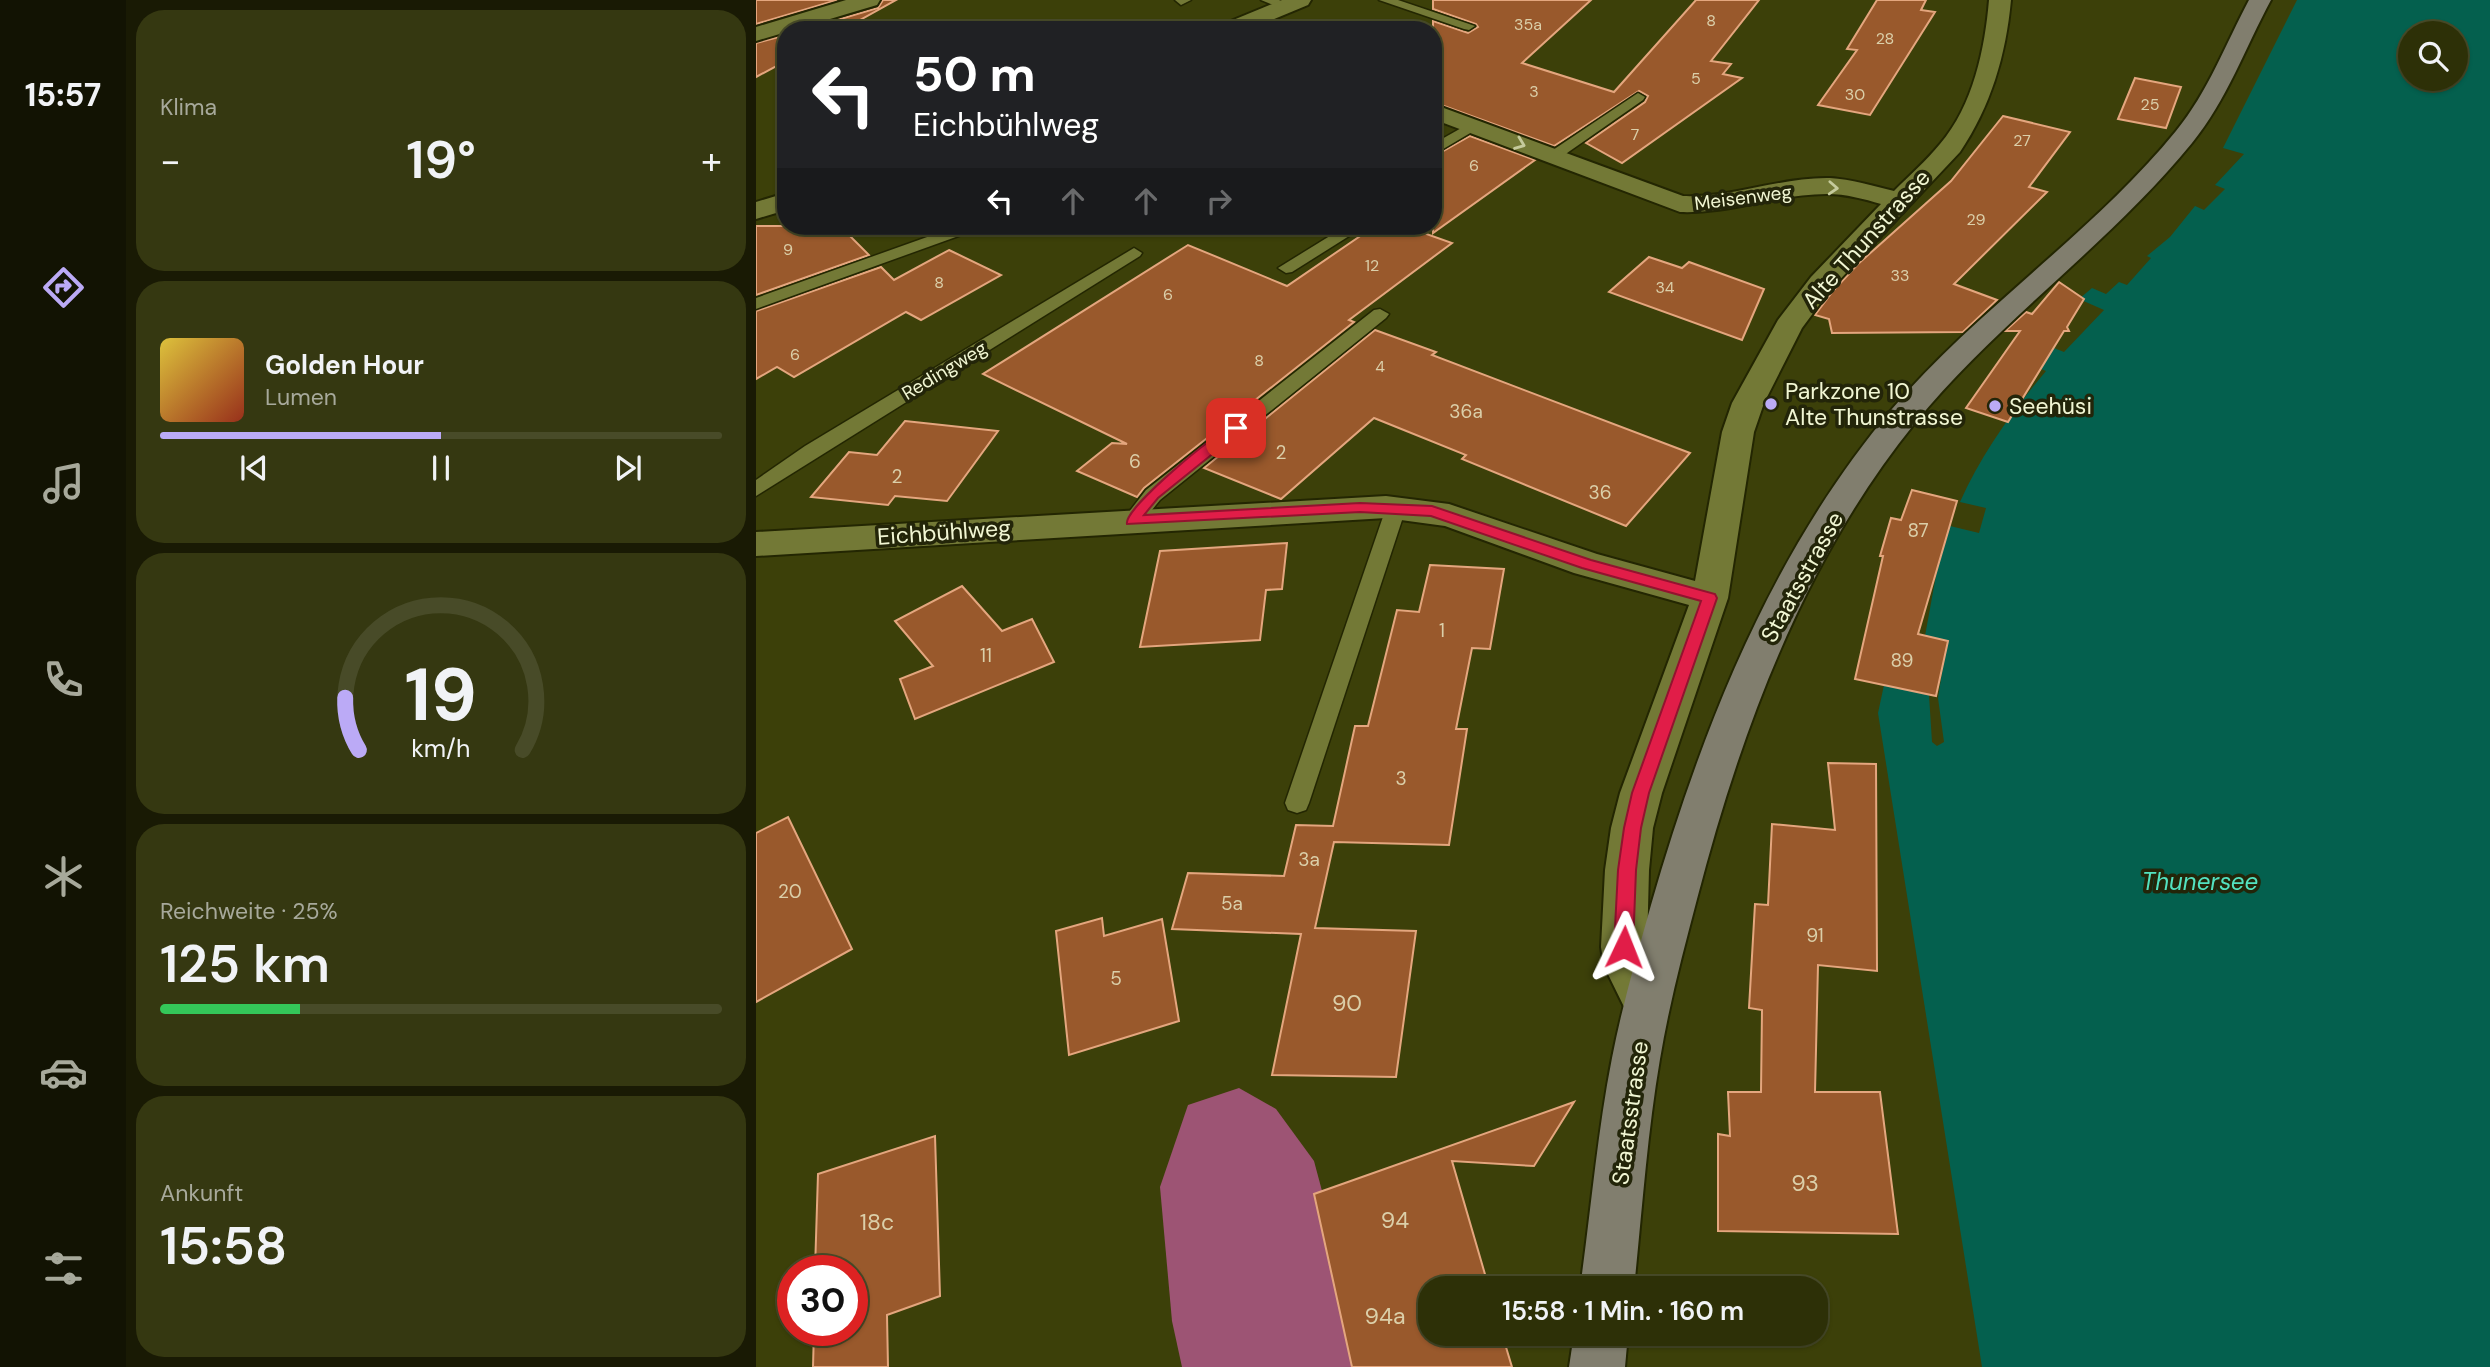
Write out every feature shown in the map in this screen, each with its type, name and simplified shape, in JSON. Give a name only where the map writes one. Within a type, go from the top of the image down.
[{"type":"main road","name":"Staatsstrasse","points":[[1609,1276],[1636,1061],[1647,1006],[1688,845],[1706,785],[1748,677],[1805,560],[1872,457],[1935,383],[2118,207],[2183,138],[2217,89],[2260,0]]},
{"type":"main road","points":[[1597,1367],[1600,1346]]},
{"type":"street","points":[[799,21],[869,0]]},
{"type":"street","name":"Alte Thunstrasse","points":[[1647,1006],[1627,966],[1624,947],[1627,870],[1632,828],[1641,793],[1710,598],[1738,432],[1748,403],[1788,326],[1839,262],[1951,147],[1974,108],[1990,70],[2000,0]]},
{"type":"street","points":[[1248,21],[1284,2]]},
{"type":"street","points":[[756,34],[777,28]]},
{"type":"street","name":"Meisenweg","points":[[1442,114],[1679,204],[1708,205],[1829,186],[1860,190],[1899,201]]},
{"type":"street","points":[[756,211],[777,204]]},
{"type":"street","name":"Eichbühlweg","points":[[756,544],[1360,507],[1396,508],[1449,515],[1587,564],[1710,598]]},
{"type":"lane","points":[[1385,0],[1469,26]]},
{"type":"lane","points":[[1552,157],[1638,97]]},
{"type":"lane","points":[[1442,145],[1472,126]]},
{"type":"lane","points":[[756,304],[947,235]]},
{"type":"lane","points":[[1286,268],[1342,235]]},
{"type":"lane","name":"Redingweg","points":[[756,489],[812,450],[1134,253]]},
{"type":"lane","points":[[1132,521],[1153,495],[1380,314]]},
{"type":"lane","points":[[1297,803],[1396,508]]},
{"type":"shaded area","points":[[1239,1088],[1276,1109],[1314,1161],[1341,1262],[1361,1367],[1182,1367],[1172,1321],[1160,1187],[1188,1105]]},
{"type":"water","name":"Thunersee","points":[[2297,0],[2490,0],[2490,1367],[1982,1367],[1878,713],[1884,685],[1929,695],[1932,742],[1937,746],[1944,742],[1938,698],[1947,641],[1925,636],[1937,570],[1950,526],[1979,533],[1986,508],[1960,502],[1998,434],[2046,371],[2009,355],[2026,337],[2064,352],[2104,310],[2079,299],[2092,288],[2106,294],[2119,282],[2127,285],[2151,258],[2147,256],[2170,237],[2195,206],[2204,210],[2225,189],[2215,185],[2244,154],[2223,148]]},
{"type":"building","points":[[756,0],[837,0],[756,24]]},
{"type":"building","points":[[883,0],[896,0],[858,21],[834,21],[878,8]]},
{"type":"building","points":[[1433,0],[1591,0],[1522,63],[1614,92],[1696,0],[1759,0],[1711,61],[1731,64],[1723,74],[1742,78],[1622,163],[1586,143],[1645,102],[1648,96],[1639,91],[1554,146],[1442,105],[1442,24],[1468,33],[1478,27],[1433,9]]},
{"type":"building","points":[[1877,0],[1926,0],[1921,10],[1935,12],[1870,115],[1818,105],[1857,50],[1847,49]]},
{"type":"building","points":[[777,37],[777,66],[756,77],[756,43]]},
{"type":"building","points":[[2135,78],[2181,87],[2166,128],[2118,119]]},
{"type":"building","points":[[2003,116],[2070,132],[2029,187],[2047,192],[1954,284],[1997,300],[1963,332],[1832,333],[1829,319],[1815,315],[1833,291],[1858,264],[1951,181]]},
{"type":"building","points":[[1470,136],[1535,160],[1442,227],[1442,152]]},
{"type":"building","points":[[756,226],[777,226],[777,235],[849,235],[869,255],[756,295]]},
{"type":"building","points":[[1362,235],[1429,235],[1452,243],[1349,320],[1354,322],[1144,488],[1137,497],[1077,471],[1112,443],[1127,444],[983,374],[1188,245],[1287,286]]},
{"type":"building","points":[[949,250],[1001,275],[921,320],[906,312],[794,377],[777,367],[756,379],[756,311],[881,267],[894,280]]},
{"type":"building","points":[[1649,257],[1682,268],[1689,262],[1764,289],[1742,340],[1609,292]]},
{"type":"building","points":[[2059,282],[2084,299],[2067,327],[2069,331],[2064,331],[2008,422],[1966,408],[2020,331],[2005,331],[2026,312],[2032,314]]},
{"type":"building","points":[[1375,330],[1436,352],[1432,355],[1690,453],[1626,526],[1462,459],[1466,455],[1374,418],[1281,499],[1204,468]]},
{"type":"building","points":[[905,421],[998,431],[947,501],[895,496],[888,505],[811,497],[849,452],[877,455]]},
{"type":"building","points":[[1912,490],[1957,501],[1918,634],[1948,641],[1936,696],[1855,679],[1883,556],[1880,556],[1891,518],[1901,520]]},
{"type":"building","points":[[1287,543],[1282,589],[1266,590],[1260,640],[1140,647],[1160,551]]},
{"type":"building","points":[[1430,565],[1504,569],[1490,649],[1472,648],[1456,729],[1467,729],[1449,845],[1334,842],[1315,928],[1416,931],[1396,1077],[1272,1075],[1301,934],[1172,929],[1188,873],[1284,876],[1296,825],[1333,826],[1355,726],[1368,726],[1397,610],[1419,612]]},
{"type":"building","points":[[962,586],[1002,631],[1032,619],[1054,662],[915,719],[900,679],[933,666],[895,621]]},
{"type":"building","points":[[1828,763],[1876,764],[1877,971],[1818,965],[1815,1092],[1880,1092],[1898,1234],[1718,1231],[1718,1134],[1730,1136],[1728,1092],[1761,1092],[1762,1010],[1749,1008],[1755,904],[1768,905],[1772,824],[1835,830]]},
{"type":"building","points":[[788,817],[852,949],[756,1002],[756,833]]},
{"type":"building","points":[[1102,918],[1104,936],[1162,919],[1179,1021],[1069,1055],[1056,931]]},
{"type":"building","points":[[1574,1102],[1534,1166],[1452,1161],[1486,1276],[1418,1276],[1418,1346],[1506,1346],[1512,1367],[1352,1367],[1314,1194]]},
{"type":"building","points":[[935,1136],[940,1296],[887,1315],[888,1367],[813,1367],[814,1346],[868,1346],[868,1255],[815,1255],[818,1174]]},
{"type":"place","name":"Parkzone 10 Alte Thunstrasse","points":[[1771,404]]},
{"type":"place","name":"Seehüsi","points":[[1995,406]]},
{"type":"route","points":[[1236,428],[1153,495],[1132,521],[1360,507],[1432,511],[1587,564],[1710,598],[1641,793],[1632,828],[1627,870],[1624,947]]}]
